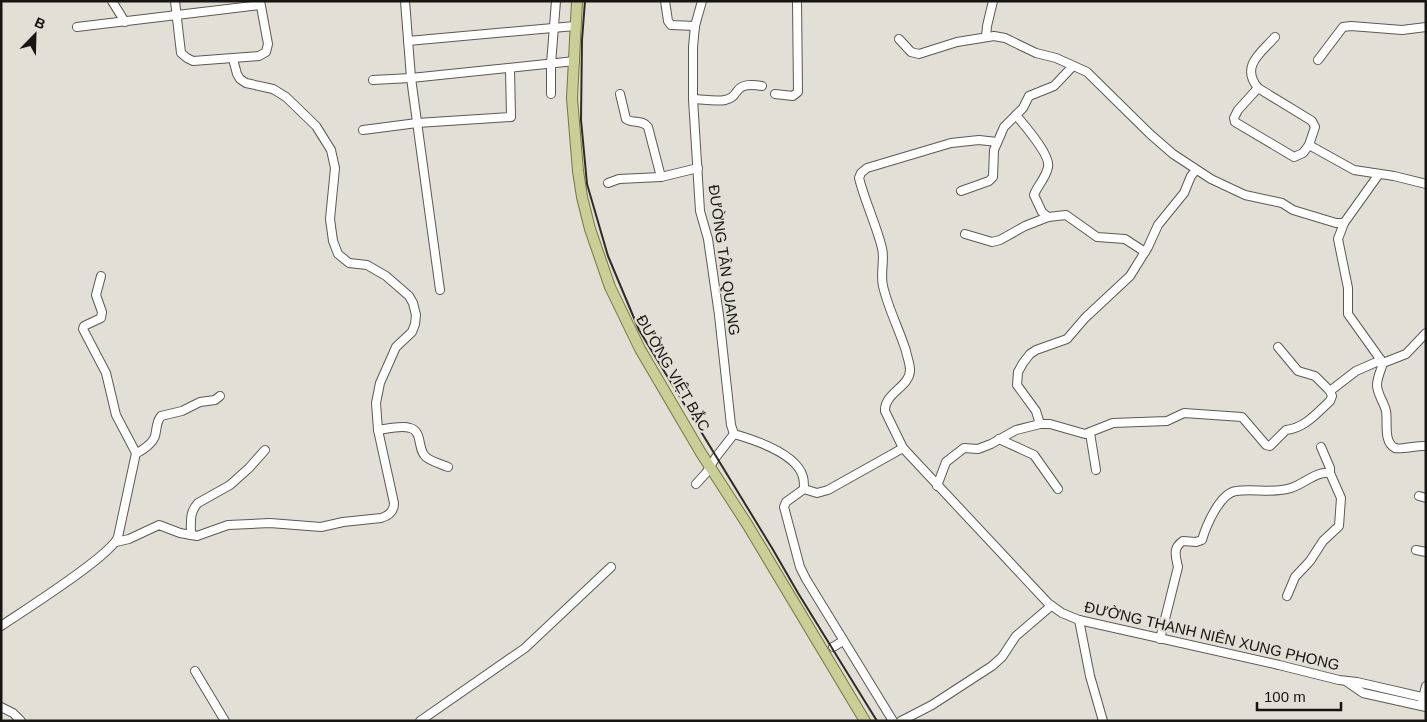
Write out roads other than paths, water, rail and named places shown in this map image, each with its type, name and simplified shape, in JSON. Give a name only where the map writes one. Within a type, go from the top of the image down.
[{"type":"main road","name":"ĐƯỜNG VIỆT BẮC","points":[[577,1],[573,121],[578,171],[582,197],[610,287],[636,342],[865,721]]},
{"type":"street","points":[[112,1],[125,22]]},
{"type":"street","points":[[77,27],[125,22],[177,15],[260,3],[268,44],[266,52],[259,56],[233,59],[193,61],[186,58],[180,48],[177,15],[176,1]]},
{"type":"street","points":[[405,1],[411,78],[440,290]]},
{"type":"street","points":[[551,94],[551,64],[556,1]]},
{"type":"street","points":[[666,1],[668,21],[671,25],[695,26]]},
{"type":"street","name":"ĐƯỜNG TÂN QUANG","points":[[702,1],[695,26],[693,47],[693,99],[700,211],[707,234],[718,306],[731,425],[734,434]]},
{"type":"street","points":[[775,94],[794,96],[798,92],[797,1]]},
{"type":"street","points":[[986,37],[993,1]]},
{"type":"street","points":[[408,41],[575,26]]},
{"type":"street","points":[[1318,60],[1343,27],[1402,30],[1426,28]]},
{"type":"street","points":[[899,39],[910,52],[919,54],[957,42],[986,37],[1005,38],[1036,53],[1053,57],[1091,75],[1112,98],[1173,154],[1211,179],[1242,194],[1282,203],[1293,210],[1336,223],[1344,223]]},
{"type":"street","points":[[1258,88],[1238,110],[1234,118],[1235,122],[1294,157],[1303,153],[1309,145],[1315,127],[1312,121],[1258,88],[1254,83],[1250,69],[1252,63],[1275,37]]},
{"type":"street","points":[[1,626],[80,572],[116,542],[129,539],[159,525],[191,535],[203,534],[228,524],[270,523],[321,527],[343,522],[386,517],[393,509],[394,503],[378,430],[376,403],[379,386],[396,347],[413,329],[416,315],[413,303],[409,296],[386,276],[367,265],[349,263],[338,254],[333,241],[330,219],[335,168],[331,150],[316,126],[286,97],[273,89],[246,83],[240,79],[233,59]]},
{"type":"street","points":[[373,80],[510,69],[575,61]]},
{"type":"street","points":[[960,191],[990,181],[993,177],[993,153],[1004,127],[1016,115],[1029,96],[1054,86],[1073,66]]},
{"type":"street","points":[[363,130],[417,123],[511,117],[510,69]]},
{"type":"street","points":[[693,99],[726,100],[733,96],[743,85],[762,86]]},
{"type":"street","points":[[620,94],[626,119],[642,122],[648,127],[661,177]]},
{"type":"street","points":[[1016,115],[1036,139],[1048,162],[1045,176],[1034,195],[1042,212],[1048,217]]},
{"type":"street","name":"ĐƯỜNG THANH NIÊN XUNG PHONG","points":[[997,142],[979,140],[951,143],[867,168],[861,173],[860,178],[883,250],[881,269],[883,284],[910,366],[910,373],[907,379],[884,407],[903,448],[1051,606],[1062,613],[1078,620],[1425,698]]},
{"type":"street","points":[[1309,145],[1354,170],[1394,176],[1426,184]]},
{"type":"street","points":[[608,183],[619,179],[661,177],[698,168]]},
{"type":"street","points":[[1040,424],[1036,411],[1017,385],[1018,372],[1023,363],[1036,350],[1067,339],[1085,318],[1130,276],[1145,252],[1158,224],[1184,193],[1191,176],[1196,170]]},
{"type":"street","points":[[1379,174],[1344,223],[1338,239],[1348,288],[1348,314],[1382,361],[1377,384],[1386,411],[1388,439],[1395,448],[1404,449],[1415,445],[1426,446]]},
{"type":"street","points":[[965,234],[992,242],[1048,217],[1066,215],[1097,237],[1125,239],[1145,252]]},
{"type":"street","points":[[101,276],[96,295],[102,312],[101,318],[84,326],[83,331],[106,374],[116,415],[136,453],[116,542]]},
{"type":"street","points":[[1330,391],[1356,371],[1406,354],[1426,333]]},
{"type":"street","points":[[938,486],[946,462],[964,448],[978,449],[1016,430],[1040,424],[1050,424],[1080,433],[1090,433],[1113,423],[1167,421],[1184,413],[1242,417],[1266,445],[1270,446],[1286,430],[1294,430],[1304,425],[1330,401],[1332,396],[1330,391],[1315,376],[1298,371],[1278,347]]},
{"type":"street","points":[[136,453],[153,440],[158,419],[161,416],[182,411],[200,402],[215,400],[220,396]]},
{"type":"street","points":[[378,430],[407,427],[412,429],[417,434],[424,456],[448,467]]},
{"type":"street","points":[[1090,433],[1096,470]]},
{"type":"street","points":[[696,484],[734,434],[778,451],[790,459],[804,478],[804,489]]},
{"type":"street","points":[[999,439],[1034,455],[1058,489]]},
{"type":"street","points":[[1287,596],[1295,577],[1310,562],[1324,541],[1339,526],[1342,502],[1321,447]]},
{"type":"street","points":[[804,489],[817,493],[828,490],[903,448]]},
{"type":"street","points":[[191,535],[191,515],[194,507],[230,485],[265,450]]},
{"type":"street","points":[[1160,639],[1178,567],[1174,557],[1178,545],[1183,541],[1196,542],[1202,540],[1208,521],[1229,493],[1237,490],[1272,491],[1291,488],[1318,474],[1330,473]]},
{"type":"street","points":[[804,489],[786,502],[784,507],[800,567],[843,641],[894,721]]},
{"type":"street","points":[[1416,550],[1426,552]]},
{"type":"street","points":[[420,721],[525,648],[610,567]]},
{"type":"street","points":[[901,721],[932,705],[992,666],[1002,657],[1016,636],[1051,606]]},
{"type":"street","points":[[1078,620],[1090,676],[1103,721]]},
{"type":"street","points":[[833,647],[843,641]]},
{"type":"street","points":[[195,671],[225,721]]},
{"type":"street","name":"ĐƯỜNG THANH NIÊN XUNG PHONG","points":[[1347,682],[1363,692],[1424,706]]},
{"type":"street","points":[[1424,706],[1426,686]]},
{"type":"street","points":[[1,707],[13,713],[21,721]]},
{"type":"railway","points":[[585,1],[582,40],[581,120],[587,184],[608,256],[639,330],[877,721]]}]
